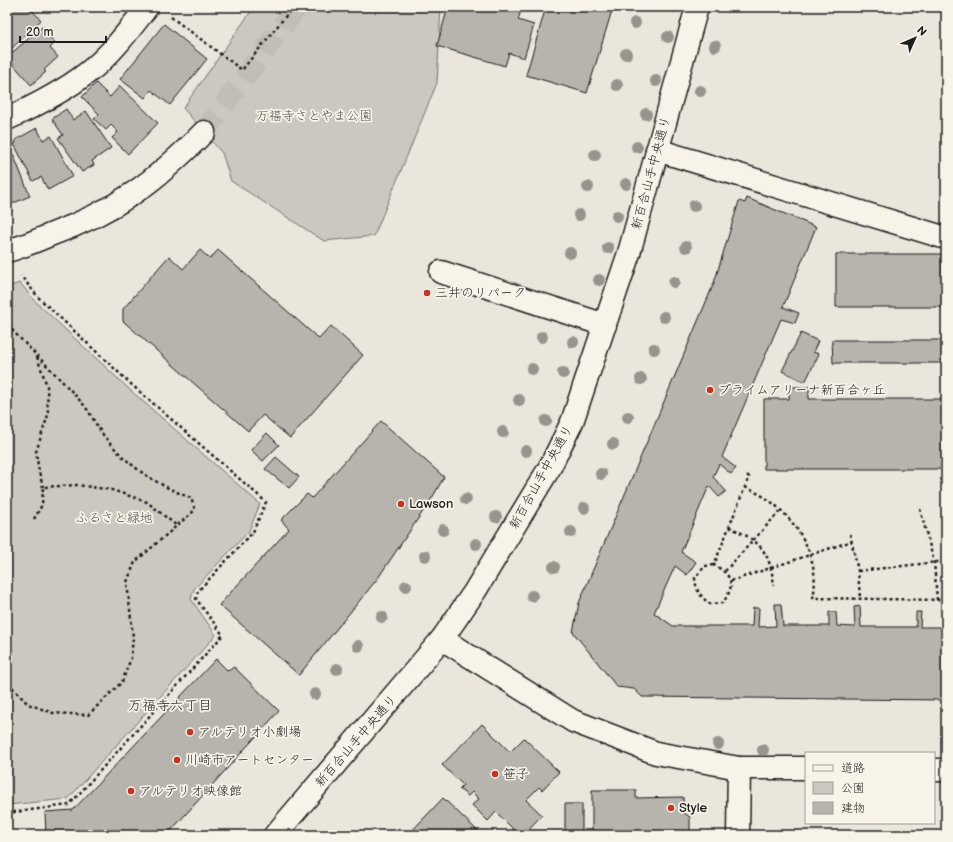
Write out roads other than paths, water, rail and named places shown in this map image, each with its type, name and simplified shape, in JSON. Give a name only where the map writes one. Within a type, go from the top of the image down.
[{"type":"street","points":[[7,119],[44,101],[88,73],[128,33],[147,7]]},
{"type":"street","name":"新百合山手中央通り","points":[[274,835],[442,639],[475,591],[550,467],[572,422],[629,253],[697,7]]},
{"type":"street","points":[[7,251],[78,225],[110,209],[139,190],[174,162],[204,132]]},
{"type":"street","points":[[658,150],[946,238]]},
{"type":"street","points":[[441,272],[605,325]]},
{"type":"street","points":[[442,639],[573,721],[656,753],[739,768],[805,768]]},
{"type":"street","points":[[738,835],[739,768]]},
{"type":"street","points":[[935,770],[946,770]]},
{"type":"tunnel","points":[[204,132],[297,7]]},
{"type":"place","name":"三井のリパーク","points":[[427,293]]},
{"type":"place","name":"プライムアリーナ新百合ヶ丘","points":[[710,390]]},
{"type":"place","name":"Lawson","points":[[401,504]]},
{"type":"place","name":"アルテリオ小劇場","points":[[190,732]]},
{"type":"place","name":"川崎市アートセンター","points":[[177,760]]},
{"type":"place","name":"笹子","points":[[495,774]]},
{"type":"place","name":"アルテリオ映像館","points":[[131,791]]},
{"type":"place","name":"Style","points":[[671,808]]},
{"type":"district","name":"万福寺六丁目","points":[[170,705]]},
{"type":"park label","name":"万福寺さとやま公園","points":[[314,116]]},
{"type":"park label","name":"ふるさと緑地","points":[[114,518]]}]
